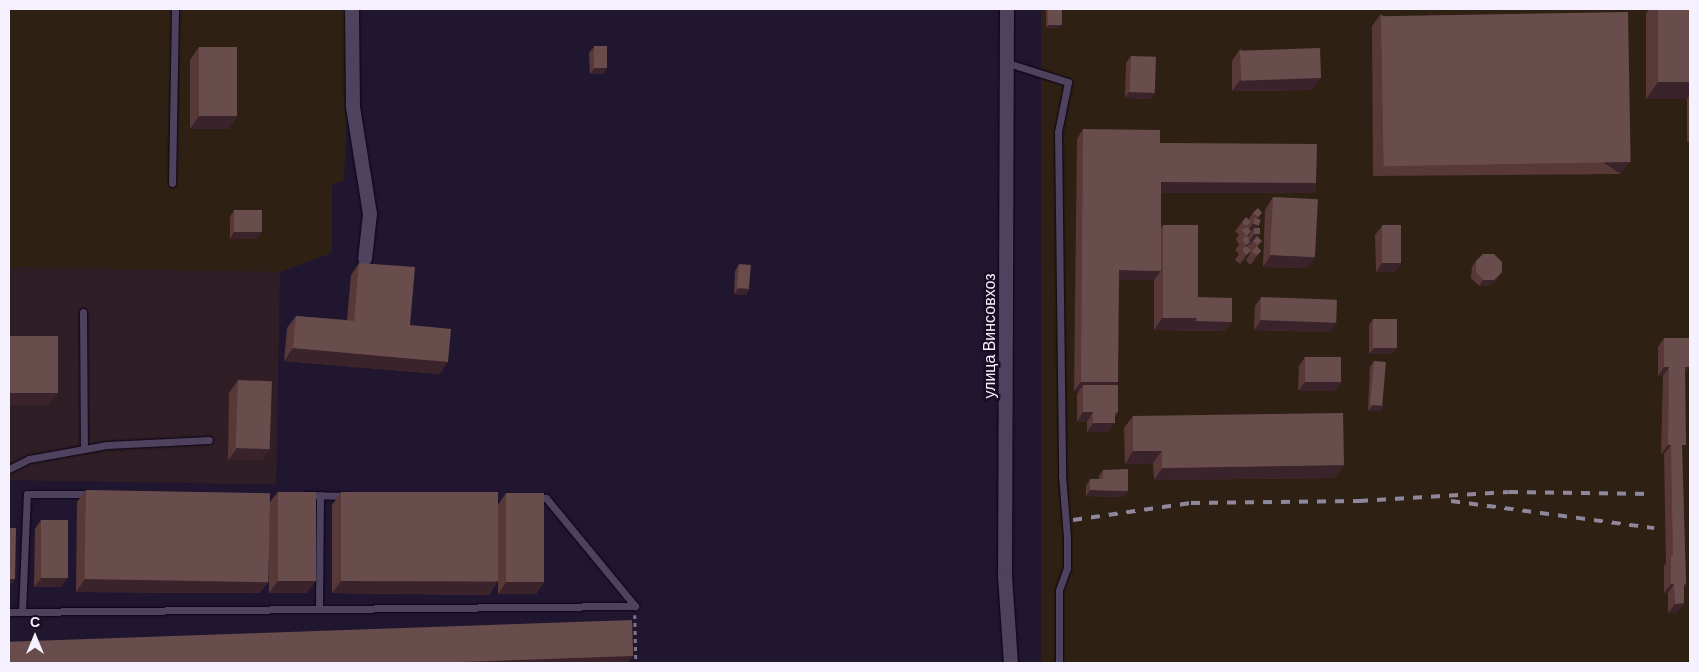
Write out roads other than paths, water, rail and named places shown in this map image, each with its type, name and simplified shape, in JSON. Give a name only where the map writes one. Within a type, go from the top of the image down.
[{"type":"street","points":[[352,9],[353,107],[370,214],[364,259]]},
{"type":"street","name":"улица Винсовхоз","points":[[1007,9],[1005,576],[1011,663]]},
{"type":"lane","points":[[172,183],[176,9]]},
{"type":"lane","points":[[1008,63],[1068,82],[1058,132],[1062,475],[1067,537],[1067,568],[1059,590],[1059,663]]},
{"type":"lane","points":[[84,312],[84,448]]},
{"type":"lane","points":[[9,469],[29,459],[84,448],[130,442],[209,440]]},
{"type":"lane","points":[[22,612],[27,494],[95,494]]},
{"type":"lane","points":[[300,495],[359,496]]},
{"type":"lane","points":[[319,609],[320,496]]},
{"type":"lane","points":[[9,612],[635,606],[546,498],[526,498]]},
{"type":"railway","points":[[1073,520],[1191,503],[1359,501],[1509,492],[1652,494]]},
{"type":"railway","points":[[1451,501],[1654,528]]}]
